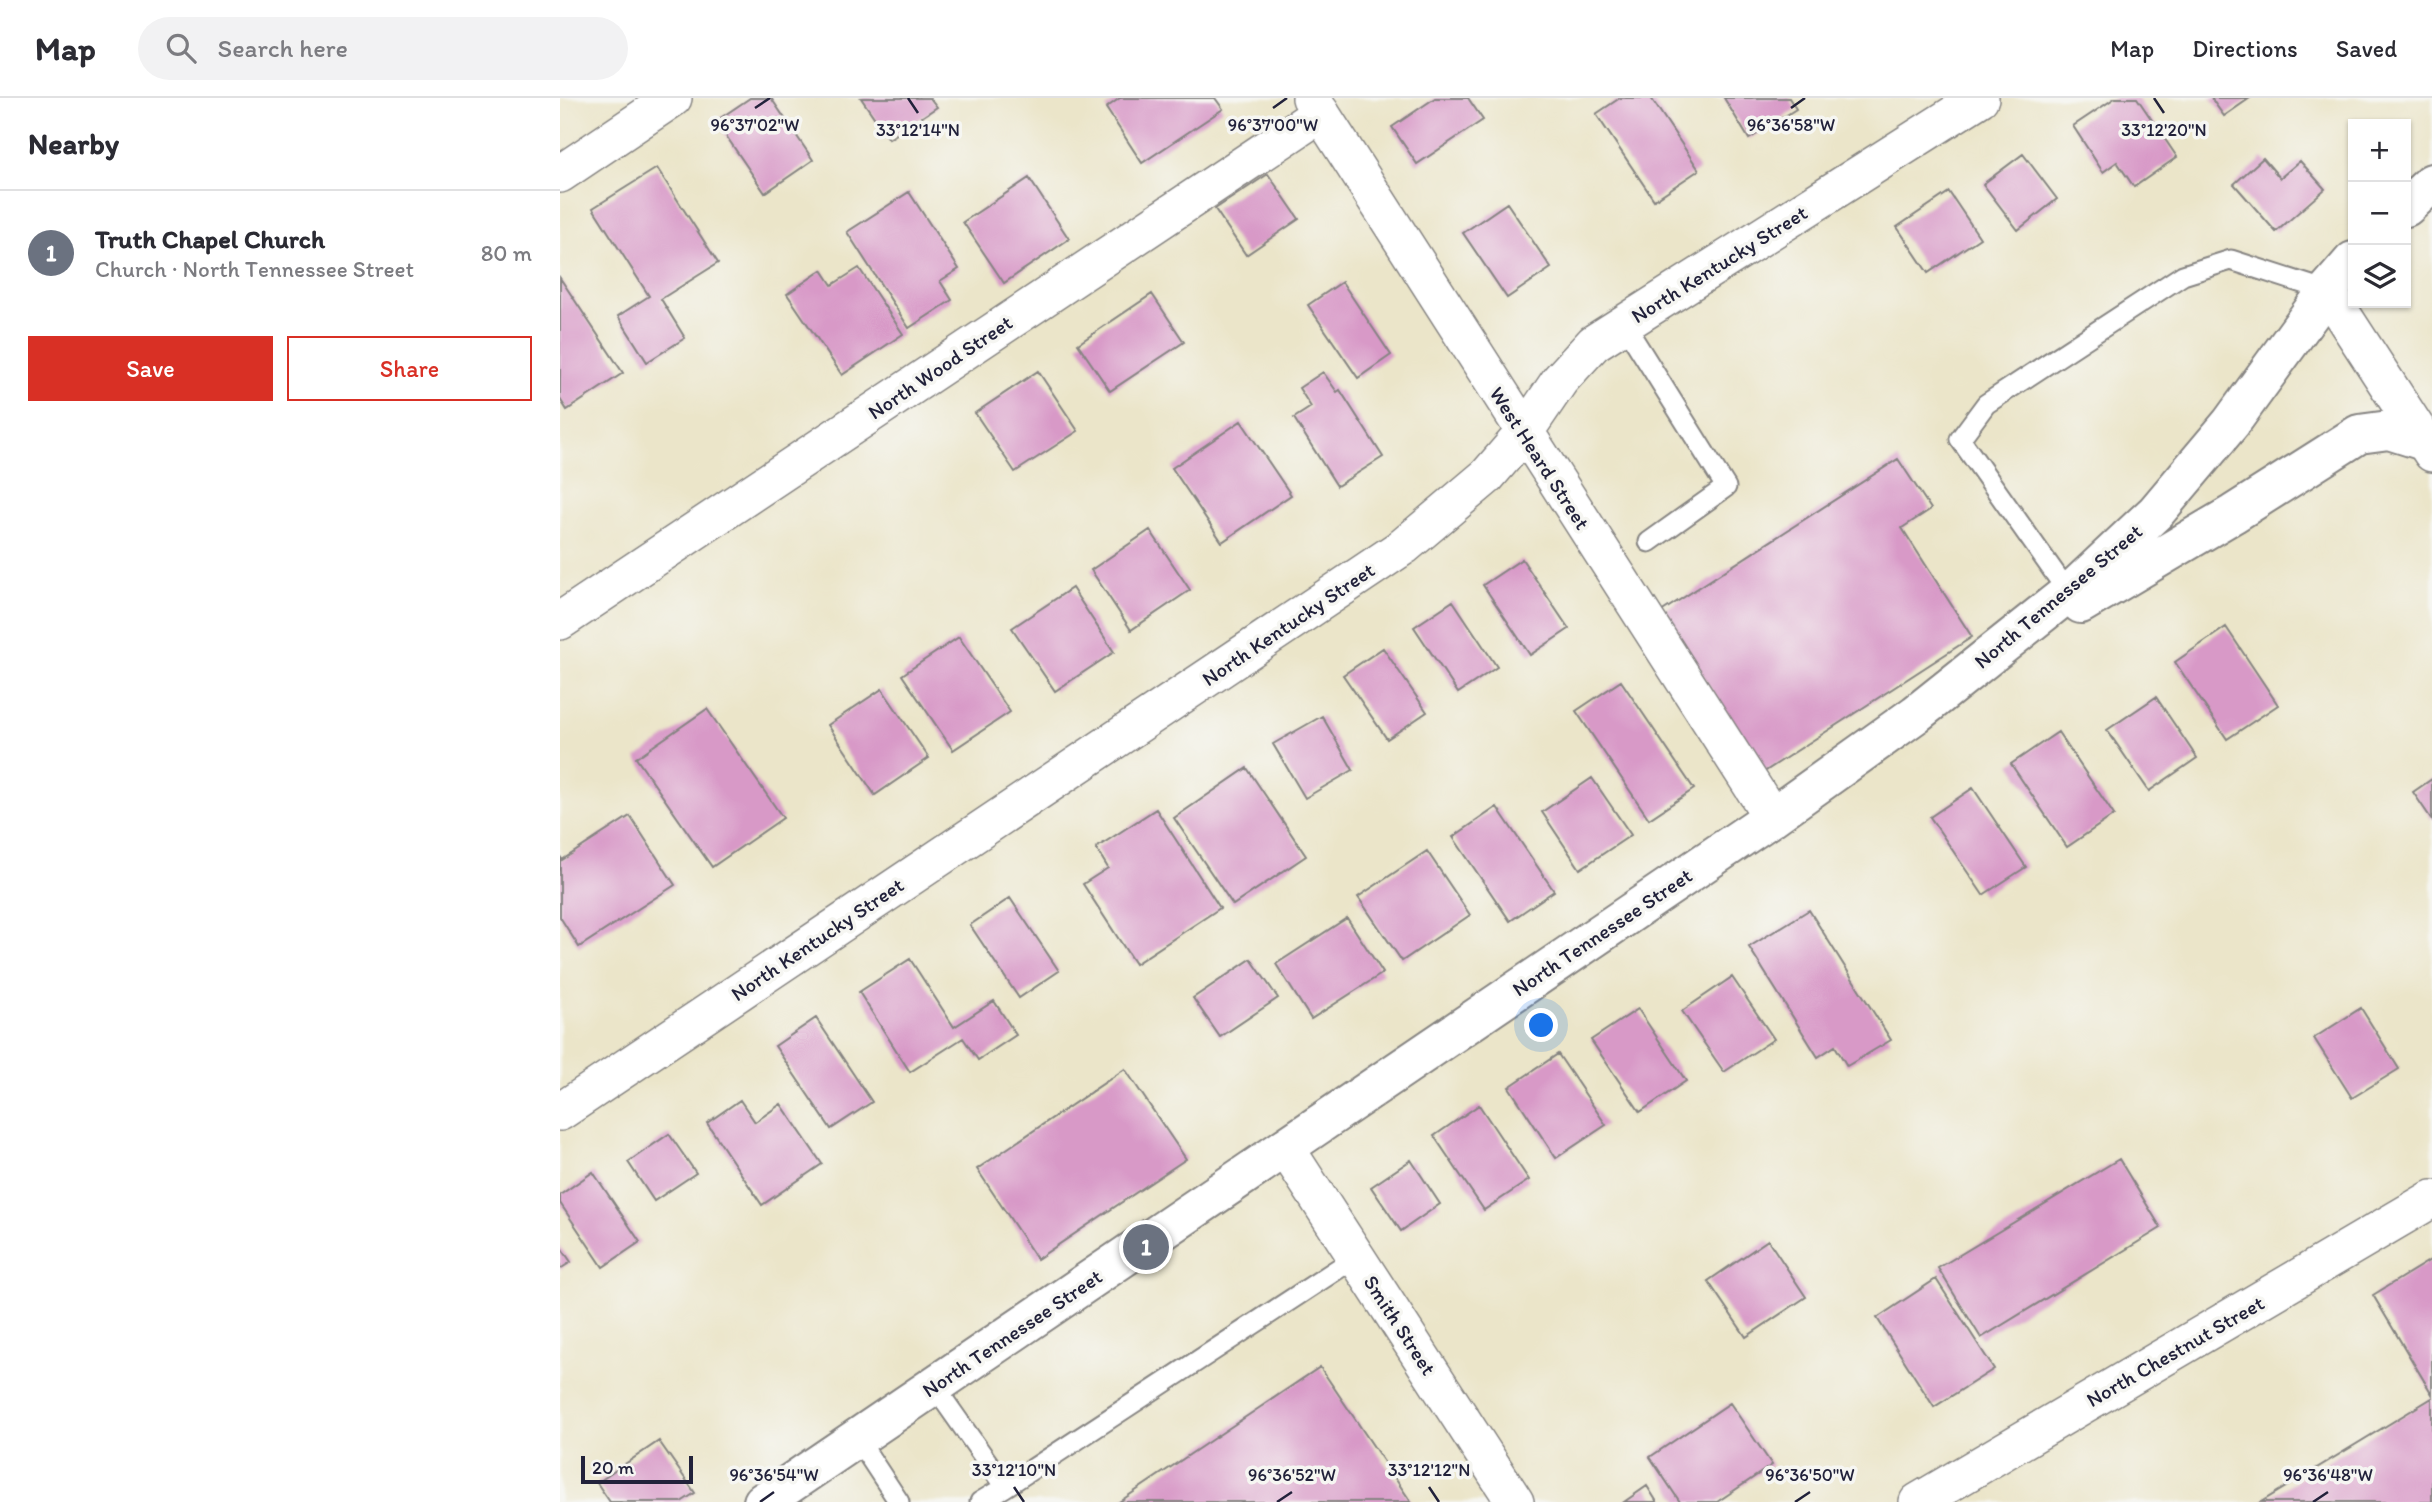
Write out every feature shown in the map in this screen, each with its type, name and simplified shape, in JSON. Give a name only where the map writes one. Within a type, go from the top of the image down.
[{"type":"street","points":[[560,174],[673,98]]},
{"type":"street","name":"North Kentucky Street","points":[[560,1112],[1404,546],[1488,476],[1524,433],[1560,380],[1594,343],[1980,98]]},
{"type":"street","name":"West Heard Street","points":[[1316,106],[1772,817]]},
{"type":"street","name":"North Wood Street","points":[[560,621],[1316,106]]},
{"type":"street","points":[[2411,202],[2432,183]]},
{"type":"street","name":"North Tennessee Street","points":[[786,1495],[857,1438],[934,1385],[1772,817],[1916,714],[1979,664],[2073,599],[2156,512],[2231,423],[2327,291],[2348,267]]},
{"type":"street","points":[[2327,291],[2428,447]]},
{"type":"street","points":[[2073,599],[2233,514],[2359,434],[2389,429],[2428,447]]},
{"type":"street","name":"Smith Street","points":[[1285,1147],[1506,1499]]},
{"type":"street","name":"North Chestnut Street","points":[[1918,1502],[2432,1199]]},
{"type":"lane","points":[[2073,599],[1960,439],[1986,404],[2183,275],[2231,260],[2327,291]]},
{"type":"lane","points":[[1624,324],[1726,487],[1649,542]]},
{"type":"lane","points":[[981,1502],[1356,1257]]},
{"type":"lane","points":[[934,1385],[1005,1487]]},
{"type":"lane","points":[[857,1438],[899,1502]]},
{"type":"building","points":[[750,98],[771,98],[813,160],[765,193],[716,121]]},
{"type":"building","points":[[861,98],[930,98],[937,107],[889,139]]},
{"type":"building","points":[[1120,98],[1215,98],[1223,109],[1142,163],[1106,108]]},
{"type":"building","points":[[1435,98],[1468,98],[1483,120],[1417,164],[1392,127]]},
{"type":"building","points":[[1620,98],[1651,98],[1699,170],[1654,200],[1596,114]]},
{"type":"building","points":[[1724,98],[1789,98],[1796,109],[1749,139]]},
{"type":"building","points":[[2115,98],[2137,98],[2177,157],[2134,187],[2117,162],[2103,172],[2073,126]]},
{"type":"building","points":[[2211,98],[2250,98],[2224,116]]},
{"type":"building","points":[[2023,154],[2057,199],[2018,230],[1983,184]]},
{"type":"building","points":[[2263,158],[2280,178],[2300,161],[2325,189],[2276,232],[2234,184]]},
{"type":"building","points":[[657,168],[718,263],[661,299],[685,338],[647,362],[618,316],[649,296],[593,208]]},
{"type":"building","points":[[1268,174],[1299,219],[1246,255],[1215,209]]},
{"type":"building","points":[[1029,178],[1069,239],[1004,283],[963,222]]},
{"type":"building","points":[[909,192],[959,269],[940,281],[952,300],[909,328],[847,232]]},
{"type":"building","points":[[1949,192],[1980,238],[1928,273],[1897,227]]},
{"type":"building","points":[[1507,203],[1551,268],[1507,298],[1463,233]]},
{"type":"building","points":[[859,268],[903,334],[842,375],[787,294],[822,270],[832,285]]},
{"type":"building","points":[[560,278],[623,373],[567,410],[560,399]]},
{"type":"building","points":[[1342,282],[1391,355],[1358,378],[1308,305]]},
{"type":"building","points":[[1152,294],[1184,342],[1110,391],[1078,344]]},
{"type":"building","points":[[1038,371],[1078,431],[1015,472],[975,413]]},
{"type":"building","points":[[1323,372],[1337,392],[1340,390],[1383,457],[1337,486],[1294,418],[1311,407],[1299,388]]},
{"type":"building","points":[[1241,421],[1291,495],[1222,542],[1172,468]]},
{"type":"building","points":[[1898,459],[1931,509],[1902,528],[1972,637],[1764,772],[1661,612]]},
{"type":"building","points":[[1150,530],[1190,590],[1131,630],[1091,570]]},
{"type":"building","points":[[1522,559],[1569,629],[1530,655],[1483,585]]},
{"type":"building","points":[[1072,588],[1114,652],[1055,691],[1012,628]]},
{"type":"building","points":[[1453,601],[1497,667],[1458,693],[1414,627]]},
{"type":"building","points":[[2226,627],[2278,705],[2227,739],[2175,662]]},
{"type":"building","points":[[959,637],[1010,712],[953,750],[902,675]]},
{"type":"building","points":[[1383,648],[1427,712],[1387,739],[1343,675]]},
{"type":"building","points":[[1621,681],[1694,789],[1649,819],[1576,711]]},
{"type":"building","points":[[882,689],[929,758],[875,795],[828,725]]},
{"type":"building","points":[[2156,697],[2197,758],[2149,791],[2107,730]]},
{"type":"building","points":[[707,709],[783,818],[712,867],[636,758]]},
{"type":"building","points":[[1322,716],[1353,770],[1305,798],[1273,744]]},
{"type":"building","points":[[2058,732],[2114,815],[2067,847],[2011,764]]},
{"type":"building","points":[[1247,768],[1306,856],[1233,905],[1174,818]]},
{"type":"building","points":[[1592,778],[1631,835],[1580,869],[1542,812]]},
{"type":"building","points":[[2432,779],[2432,820],[2413,792]]},
{"type":"building","points":[[1973,788],[2026,867],[1983,895],[1930,817]]},
{"type":"building","points":[[1497,807],[1554,891],[1510,921],[1453,837]]},
{"type":"building","points":[[1156,809],[1220,908],[1135,964],[1083,884],[1108,868],[1096,848]]},
{"type":"building","points":[[630,816],[675,885],[579,947],[560,917],[560,856],[562,860]]},
{"type":"building","points":[[1427,851],[1470,915],[1402,961],[1358,897]]},
{"type":"building","points":[[1010,898],[1059,971],[1019,998],[970,925]]},
{"type":"building","points":[[1809,910],[1891,1040],[1847,1066],[1835,1046],[1818,1057],[1749,947]]},
{"type":"building","points":[[1347,918],[1383,973],[1311,1019],[1276,964]]},
{"type":"building","points":[[910,959],[954,1027],[994,1001],[1016,1035],[978,1060],[963,1038],[910,1072],[859,992]]},
{"type":"building","points":[[1251,959],[1278,998],[1220,1037],[1193,998]]},
{"type":"building","points":[[1732,977],[1774,1039],[1724,1072],[1682,1011]]},
{"type":"building","points":[[2361,1008],[2399,1069],[2352,1098],[2314,1038]]},
{"type":"building","points":[[1638,1009],[1686,1081],[1640,1112],[1591,1040]]},
{"type":"building","points":[[816,1018],[872,1102],[831,1129],[775,1046]]},
{"type":"building","points":[[1558,1054],[1606,1125],[1556,1158],[1509,1087]]},
{"type":"building","points":[[1125,1069],[1186,1159],[1037,1259],[977,1169]]},
{"type":"building","points":[[740,1100],[755,1122],[781,1104],[822,1164],[762,1205],[707,1123]]},
{"type":"building","points":[[1479,1105],[1529,1180],[1484,1210],[1434,1136]]},
{"type":"building","points":[[669,1134],[696,1173],[654,1201],[628,1162]]},
{"type":"building","points":[[2119,1159],[2161,1228],[1981,1338],[1938,1268]]},
{"type":"building","points":[[1411,1160],[1440,1204],[1401,1231],[1371,1187]]},
{"type":"building","points":[[593,1172],[640,1242],[603,1267],[560,1203],[560,1195]]},
{"type":"building","points":[[1768,1240],[1806,1297],[1746,1337],[1708,1281]]},
{"type":"building","points":[[560,1246],[571,1262],[560,1269]]},
{"type":"building","points":[[2432,1259],[2432,1394],[2373,1295]]},
{"type":"building","points":[[1936,1279],[1994,1369],[1934,1407],[1877,1318]]},
{"type":"building","points":[[1320,1367],[1411,1502],[1119,1502]]},
{"type":"building","points":[[2432,1398],[2432,1502],[2261,1502]]},
{"type":"building","points":[[1730,1403],[1772,1465],[1717,1502],[1680,1502],[1650,1457]]},
{"type":"building","points":[[659,1441],[695,1493],[681,1502],[610,1502],[597,1483]]},
{"type":"building","points":[[1647,1486],[1657,1502],[1624,1502]]},
{"type":"place","name":"Truth Chapel Church","points":[[1146,1247]]}]
